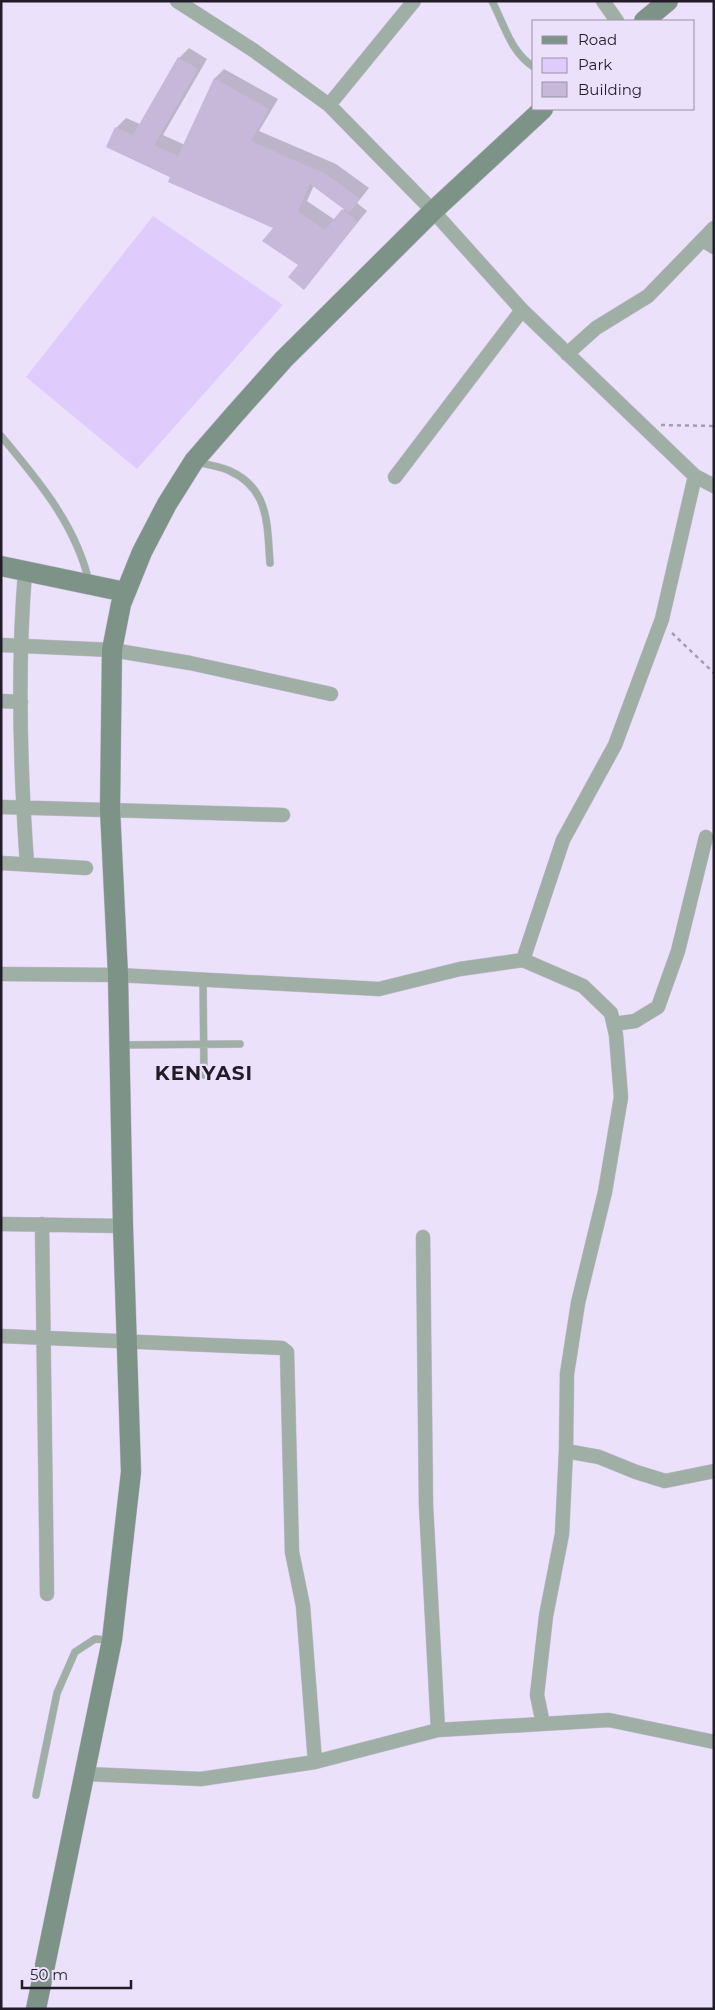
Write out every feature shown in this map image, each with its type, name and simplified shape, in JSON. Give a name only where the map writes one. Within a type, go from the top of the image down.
[{"type":"street","points":[[177,1],[253,50],[329,105],[433,211],[522,310],[695,476],[714,486]]},
{"type":"street","points":[[329,105],[414,1]]},
{"type":"street","points":[[603,1],[616,20]]},
{"type":"street","points":[[645,20],[668,1]]},
{"type":"street","points":[[36,2009],[59,1888],[86,1774],[112,1640],[131,1472],[123,1226],[118,975],[110,808],[112,650],[125,592],[146,544],[167,504],[194,461],[284,359],[433,211],[542,110]]},
{"type":"street","points":[[568,354],[596,328],[648,296],[709,243],[714,228]]},
{"type":"street","points":[[395,477],[522,310]]},
{"type":"street","points":[[523,960],[563,840],[614,745],[662,619],[695,476]]},
{"type":"street","points":[[1,566],[125,592]]},
{"type":"street","points":[[24,572],[19,646],[23,808],[27,864]]},
{"type":"street","points":[[1,645],[112,650],[190,663],[331,694]]},
{"type":"street","points":[[1,701],[20,702]]},
{"type":"street","points":[[1,807],[110,808],[283,815]]},
{"type":"street","points":[[614,1024],[635,1021],[658,1007],[678,951],[706,837]]},
{"type":"street","points":[[1,863],[86,868]]},
{"type":"street","points":[[1,974],[118,975],[379,989],[460,969],[523,960],[583,986],[611,1013],[614,1024],[622,1097],[605,1192],[578,1303],[567,1374],[562,1534],[546,1616],[537,1695],[543,1724]]},
{"type":"street","points":[[1,1224],[123,1226]]},
{"type":"street","points":[[42,1224],[42,1337],[47,1594]]},
{"type":"street","points":[[423,1237],[426,1505],[438,1730]]},
{"type":"street","points":[[1,1336],[282,1348],[287,1352],[292,1552],[302,1606],[315,1762]]},
{"type":"street","points":[[566,1451],[599,1457],[665,1481],[714,1471]]},
{"type":"street","points":[[86,1774],[201,1780],[315,1762],[438,1730],[609,1720],[714,1742]]},
{"type":"lane","points":[[492,1],[513,48],[524,61],[532,66]]},
{"type":"lane","points":[[1,436],[24,463],[66,522],[84,560],[89,584]]},
{"type":"lane","points":[[194,461],[231,471],[252,486],[265,506],[270,563]]},
{"type":"lane","points":[[203,980],[204,1075]]},
{"type":"lane","points":[[120,1045],[240,1044]]},
{"type":"lane","points":[[36,1795],[57,1693],[75,1652],[95,1639],[112,1640]]},
{"type":"path","points":[[645,428],[669,424],[714,426]]},
{"type":"path","points":[[662,619],[676,639],[714,674]]},
{"type":"green space","points":[[153,216],[283,305],[137,469],[26,377]]},
{"type":"building","points":[[178,57],[198,69],[154,145],[178,156],[214,78],[269,109],[251,141],[326,174],[360,199],[349,213],[310,184],[298,211],[325,230],[342,209],[358,222],[304,290],[288,277],[298,265],[262,241],[273,228],[168,182],[170,177],[106,147],[115,127],[133,135]]},
{"type":"district","name":"KENYASI","points":[[204,1073]]}]
